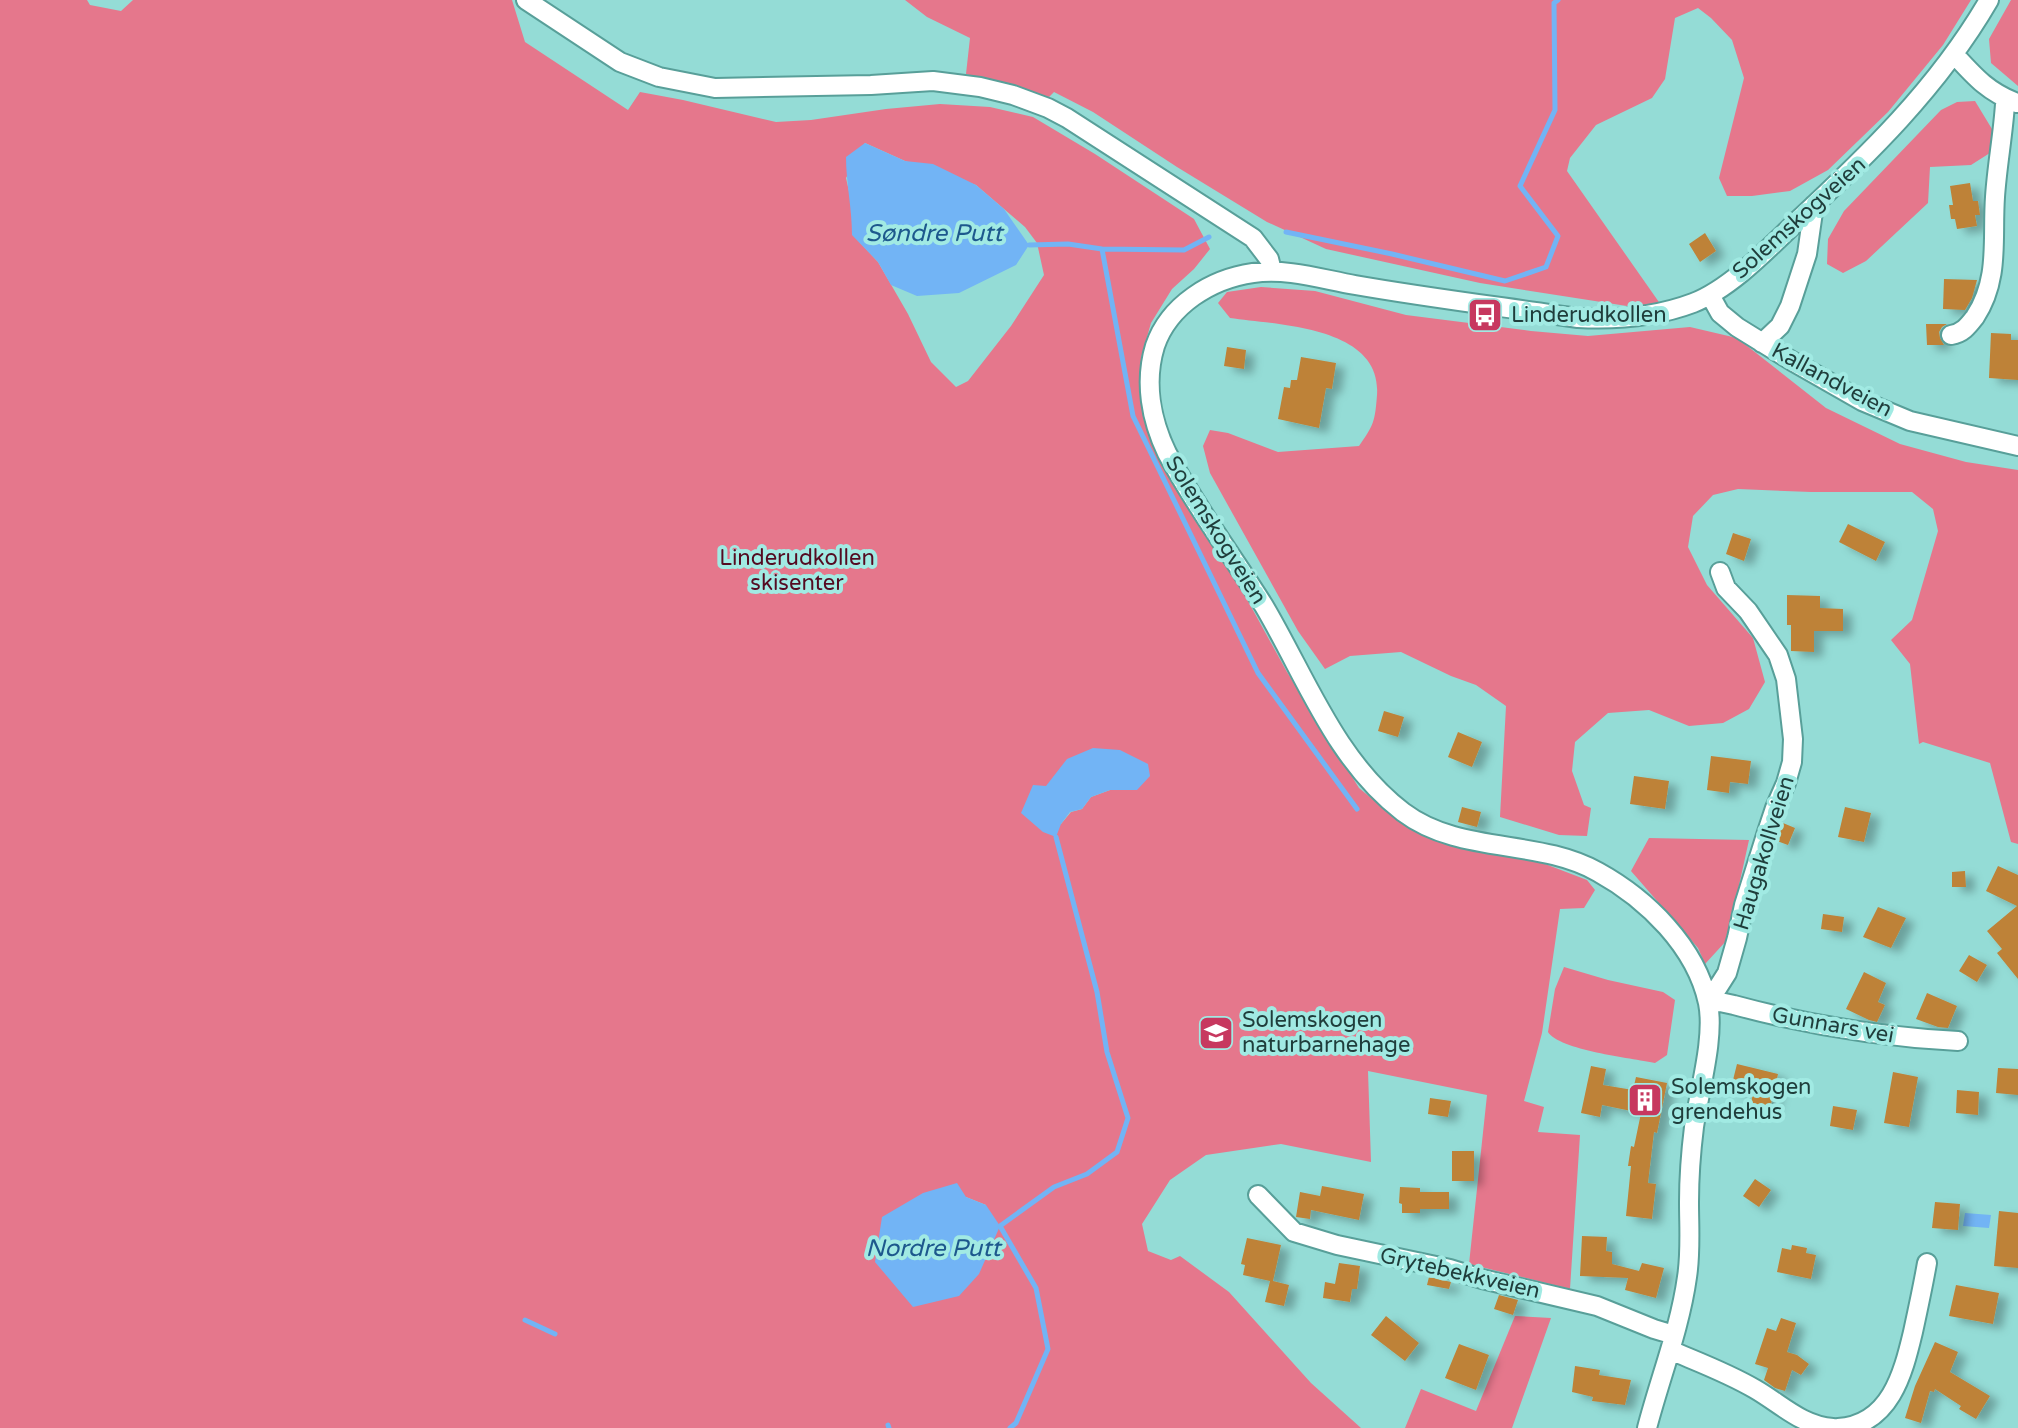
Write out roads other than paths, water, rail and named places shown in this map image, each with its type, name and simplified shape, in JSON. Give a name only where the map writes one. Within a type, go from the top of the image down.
[{"type":"street","points":[[526,0],[620,62],[659,77],[715,88],[933,81],[980,87],[1024,99],[1078,125],[1253,238],[1269,259],[1272,271]]},
{"type":"street","name":"Solemskogveien","points":[[1647,1428],[1672,1342],[1688,1270],[1691,1153],[1710,1029],[1704,989],[1692,963],[1669,930],[1642,902],[1617,883],[1587,866],[1560,856],[1436,831],[1406,814],[1379,791],[1340,743],[1267,612],[1173,464],[1158,433],[1150,395],[1153,353],[1163,328],[1178,309],[1201,291],[1243,275],[1272,271],[1599,319],[1656,314],[1694,303],[1710,295],[1756,260],[1885,138],[1954,54],[1989,0]]},
{"type":"street","points":[[1954,54],[1985,87],[2012,102]]},
{"type":"street","points":[[1951,335],[1960,333],[1969,325],[1981,308],[1993,274],[1994,200],[2005,104],[2012,102]]},
{"type":"street","points":[[1762,343],[1780,326],[1790,306],[1807,254],[1814,205]]},
{"type":"street","name":"Kallandveien","points":[[1710,295],[1720,313],[1762,343],[1844,392],[1910,421],[2018,446]]},
{"type":"street","name":"Haugakollveien","points":[[1708,1003],[1727,973],[1744,905],[1792,762],[1793,739],[1786,679],[1778,655],[1748,611],[1726,588],[1720,572]]},
{"type":"street","name":"Gunnars vei","points":[[1708,1003],[1720,1002],[1834,1029],[1958,1041]]},
{"type":"street","name":"Grytebekkveien","points":[[1258,1195],[1294,1232],[1337,1245],[1450,1269],[1597,1306],[1654,1329],[1804,1420],[1823,1427],[1856,1425],[1875,1415],[1888,1401],[1906,1359],[1927,1263]]},
{"type":"water","name":"Søndre Putt","points":[[865,143],[905,161],[933,164],[976,185],[1004,209],[1029,245],[1016,265],[959,293],[917,296],[891,285],[878,262],[852,235],[846,157]]},
{"type":"water","points":[[1093,748],[1120,750],[1148,764],[1150,776],[1137,790],[1110,790],[1091,797],[1082,809],[1070,812],[1056,837],[1043,832],[1021,813],[1033,785],[1046,786],[1067,759]]},
{"type":"water","name":"Nordre Putt","points":[[957,1183],[966,1197],[986,1205],[1000,1226],[979,1274],[959,1296],[913,1307],[875,1262],[882,1217],[923,1193]]},
{"type":"water","points":[[1965,1213],[1991,1215],[1989,1228],[1963,1226]]},
{"type":"waterway","points":[[1286,232],[1505,281],[1546,267],[1558,236],[1520,186],[1555,110],[1554,3],[1558,0]]},
{"type":"waterway","points":[[1029,245],[1184,250],[1209,237]]},
{"type":"waterway","points":[[1102,249],[1133,416],[1258,673],[1357,809]]},
{"type":"waterway","points":[[1010,1428],[1016,1423],[1048,1349],[1036,1288],[1000,1226],[1054,1187],[1087,1174],[1117,1152],[1128,1118],[1107,1052],[1097,992],[1056,837]]},
{"type":"waterway","points":[[525,1320],[555,1334]]},
{"type":"place","name":"Linderudkollen","points":[[1485,315]]},
{"type":"place","name":"Solemskogen naturbarnehage","points":[[1216,1033]]},
{"type":"place","name":"Solemskogen grendehus","points":[[1645,1100]]},
{"type":"park label","name":"Linderudkollen skisenter","points":[[797,570]]}]
